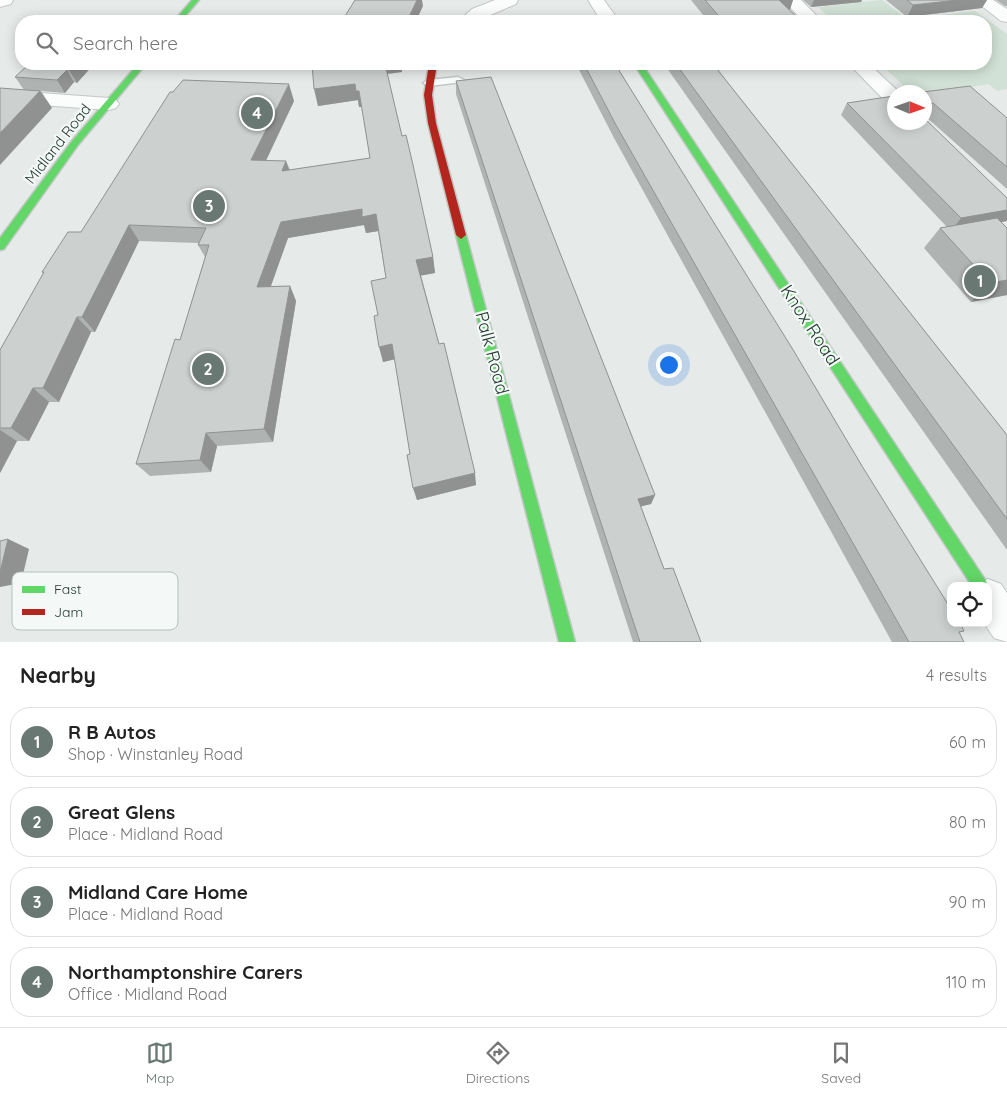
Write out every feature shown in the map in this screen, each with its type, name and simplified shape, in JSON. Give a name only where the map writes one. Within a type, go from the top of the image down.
[{"type":"street","points":[[0,2],[5,0]]},
{"type":"street","points":[[182,15],[196,0]]},
{"type":"street","points":[[596,0],[606,15]]},
{"type":"street","points":[[791,0],[807,15]]},
{"type":"street","points":[[982,0],[1007,18]]},
{"type":"street","points":[[478,15],[500,2]]},
{"type":"street","name":"Midland Road","points":[[0,246],[75,143],[137,70]]},
{"type":"street","name":"Palk Road","points":[[432,70],[428,95],[432,123],[567,642]]},
{"type":"street","name":"Knox Road","points":[[642,70],[978,582]]},
{"type":"street","points":[[864,70],[887,91]]},
{"type":"street","points":[[0,96],[109,104]]},
{"type":"street","points":[[992,603],[1007,625]]},
{"type":"lane","points":[[430,83],[458,80]]},
{"type":"green space","points":[[882,0],[902,15],[827,15],[818,7]]},
{"type":"green space","points":[[975,11],[981,15],[941,15]]},
{"type":"green space","points":[[992,23],[1007,34],[1007,89],[997,91],[989,84],[932,93],[932,85],[903,85],[887,70],[992,70]]},
{"type":"building","points":[[355,0],[417,0],[410,15],[346,15]]},
{"type":"building","points":[[705,0],[779,0],[795,15],[718,15]]},
{"type":"building","points":[[907,0],[958,0],[913,5]]},
{"type":"building","points":[[23,70],[67,70],[57,80],[15,77]]},
{"type":"building","points":[[312,70],[386,70],[402,136],[406,135],[433,257],[416,260],[439,344],[444,343],[475,473],[413,488],[407,455],[410,454],[392,344],[379,347],[374,316],[378,315],[371,281],[386,278],[376,214],[362,217],[362,209],[281,222],[257,287],[290,286],[264,429],[206,433],[200,460],[136,464],[175,339],[180,340],[209,245],[198,245],[206,228],[129,225],[82,317],[77,317],[43,388],[33,388],[11,428],[0,428],[0,350],[44,272],[42,272],[68,232],[81,232],[170,92],[173,92],[183,80],[289,84],[251,160],[286,161],[282,171],[370,158],[359,91],[356,91],[355,84],[314,89]]},
{"type":"building","points":[[587,70],[619,70],[792,348],[862,466],[947,603],[947,627],[962,627],[964,631],[959,632],[964,642],[909,642],[616,125]]},
{"type":"building","points":[[680,70],[718,70],[1007,435],[1007,519]]},
{"type":"building","points":[[491,77],[655,495],[638,499],[664,569],[673,568],[701,642],[640,642],[456,81]]},
{"type":"building","points":[[970,86],[1007,118],[1007,167],[932,103],[932,91]]},
{"type":"building","points":[[0,88],[40,91],[0,133]]},
{"type":"building","points":[[887,97],[887,130],[932,130],[932,126],[1007,198],[1007,210],[961,218],[847,103]]},
{"type":"building","points":[[997,218],[1007,228],[1007,280],[990,283],[940,228]]},
{"type":"building","points":[[8,539],[0,572],[0,541]]},
{"type":"traffic: fast","points":[[182,15],[196,0]]},
{"type":"traffic: fast","points":[[0,246],[75,143],[137,70]]},
{"type":"traffic: fast","points":[[642,70],[978,582]]},
{"type":"traffic: fast","points":[[461,235],[567,642]]},
{"type":"traffic: jam","points":[[432,70],[428,95],[432,123],[461,235]]},
{"type":"place","name":"Northamptonshire Carers","points":[[257,113]]},
{"type":"place","name":"Midland Care Home","points":[[209,206]]},
{"type":"place","name":"R B Autos","points":[[980,281]]},
{"type":"place","name":"Great Glens","points":[[208,369]]}]
